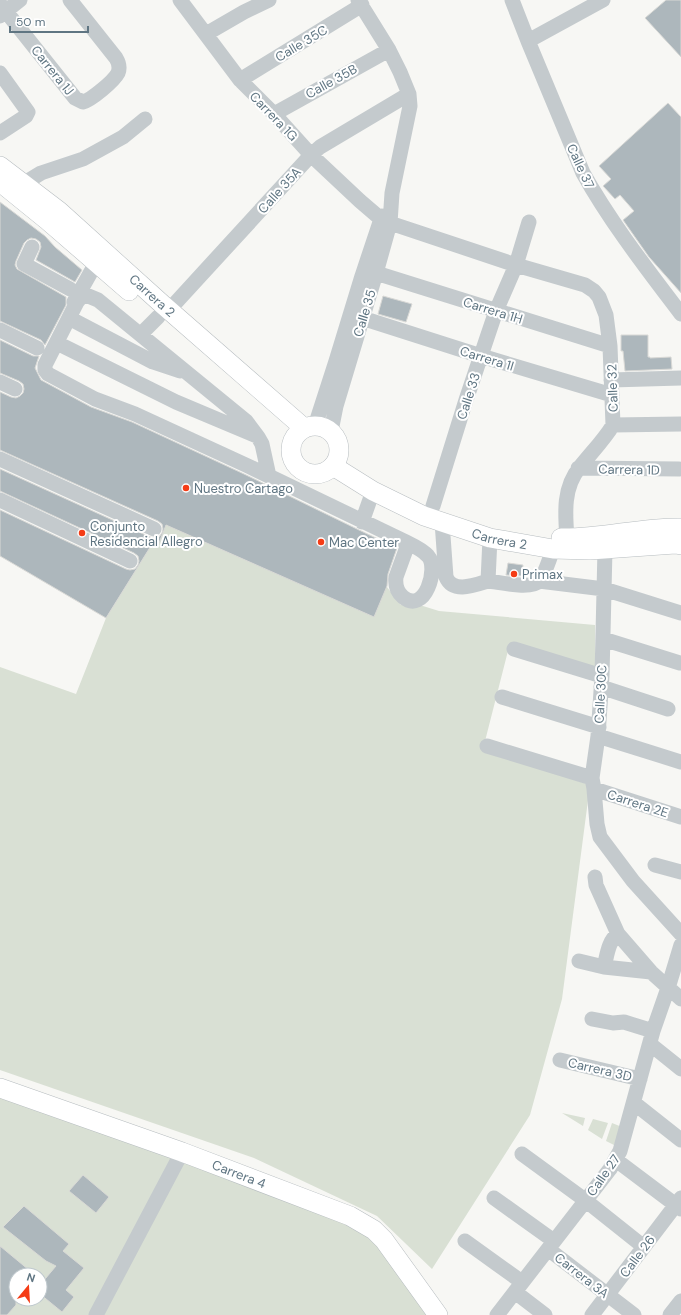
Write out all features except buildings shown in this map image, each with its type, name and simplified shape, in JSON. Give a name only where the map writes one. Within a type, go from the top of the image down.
[{"type":"main road","name":"Carrera 2","points":[[0,166],[59,211],[164,314],[178,333],[311,430]]},
{"type":"main road","name":"Carrera 2","points":[[0,182],[47,220],[96,263],[164,314]]},
{"type":"main road","points":[[311,430],[338,443],[339,449],[335,461],[326,471],[319,474],[304,472],[293,461],[290,454],[290,446],[311,430]]},
{"type":"main road","name":"Carrera 2","points":[[335,461],[396,490],[437,514],[490,538],[560,544],[651,529],[681,528]]},
{"type":"main road","name":"Carrera 2","points":[[335,461],[373,491],[424,516],[437,514],[485,524],[511,532],[534,536],[560,544],[590,550],[675,544],[681,545]]},
{"type":"main road","name":"Carrera 4","points":[[0,1088],[182,1152],[350,1216],[374,1230],[384,1240],[438,1315]]},
{"type":"street","points":[[2,10],[20,0]]},
{"type":"street","name":"Carrera 1J","points":[[2,10],[75,98],[83,102],[91,98],[113,80],[118,74],[119,63],[70,0]]},
{"type":"street","name":"Carrera 1G","points":[[180,0],[240,80],[274,114],[311,155],[360,201],[386,221]]},
{"type":"street","points":[[206,34],[244,12],[269,0]]},
{"type":"street","name":"Calle 37","points":[[512,0],[583,173],[591,189],[651,276],[681,314]]},
{"type":"street","points":[[528,41],[603,0]]},
{"type":"street","points":[[360,3],[389,50],[409,94]]},
{"type":"street","name":"Calle 35C","points":[[240,80],[360,3]]},
{"type":"street","name":"Calle 35B","points":[[274,114],[389,50]]},
{"type":"street","points":[[0,73],[28,112],[26,116],[0,133]]},
{"type":"street","name":"Calle 35A","points":[[141,334],[164,314],[311,155],[409,94]]},
{"type":"street","name":"Calle 35","points":[[311,430],[336,406],[376,274],[408,119],[410,106],[409,94]]},
{"type":"street","points":[[23,184],[41,172],[83,159],[123,137],[145,119]]},
{"type":"street","points":[[386,221],[516,265]]},
{"type":"street","name":"Calle 35","points":[[311,430],[336,361],[362,276],[386,221]]},
{"type":"street","name":"Calle 33","points":[[437,514],[466,400],[496,311],[516,265],[529,222]]},
{"type":"street","points":[[32,247],[24,264],[70,289]]},
{"type":"street","points":[[35,368],[96,263]]},
{"type":"street","name":"Calle 32","points":[[516,265],[584,285],[594,291],[599,297],[606,315],[610,346],[612,425],[608,433],[578,468],[571,481],[567,495],[560,544]]},
{"type":"street","name":"Carrera 1H","points":[[376,274],[610,346]]},
{"type":"street","points":[[269,476],[262,444],[246,421],[98,300],[86,295],[81,297],[45,365],[45,370],[48,374],[95,399],[134,414],[269,476],[408,544]]},
{"type":"street","points":[[69,318],[153,362],[187,374]]},
{"type":"street","name":"Carrera 1I","points":[[362,318],[481,356],[612,395]]},
{"type":"street","points":[[0,330],[37,348]]},
{"type":"street","points":[[57,343],[176,402],[258,437]]},
{"type":"street","points":[[611,380],[681,378]]},
{"type":"street","points":[[0,382],[15,389]]},
{"type":"street","points":[[612,425],[681,424]]},
{"type":"street","points":[[0,459],[154,529]]},
{"type":"street","name":"Carrera 1D","points":[[578,468],[679,469]]},
{"type":"street","points":[[362,522],[373,491]]},
{"type":"street","points":[[0,500],[130,561]]},
{"type":"street","points":[[437,514],[446,577],[448,581],[454,585],[467,588],[488,581],[525,586],[533,585],[539,581],[560,544]]},
{"type":"street","points":[[488,581],[490,538]]},
{"type":"street","name":"Calle 30C","points":[[605,549],[601,682],[593,784],[597,824],[600,837],[633,881],[681,934]]},
{"type":"street","points":[[539,581],[604,589],[681,613]]},
{"type":"street","points":[[602,639],[680,663]]},
{"type":"street","points":[[514,649],[668,709]]},
{"type":"street","points":[[502,697],[681,762]]},
{"type":"street","name":"Carrera 2E","points":[[487,746],[681,817]]},
{"type":"street","points":[[655,865],[681,872]]},
{"type":"street","points":[[595,876],[596,885],[618,934],[652,972],[681,999]]},
{"type":"street","points":[[604,967],[613,937],[618,934]]},
{"type":"street","name":"Calle 27","points":[[497,1315],[585,1200],[610,1170],[616,1160],[634,1103],[651,1038],[681,945]]},
{"type":"street","points":[[579,961],[604,967],[652,972]]},
{"type":"street","points":[[592,1019],[613,1023],[624,1022],[651,1038],[681,1069]]},
{"type":"street","name":"Carrera 3D","points":[[560,1060],[640,1079]]},
{"type":"street","points":[[634,1103],[681,1140]]},
{"type":"street","points":[[96,1315],[182,1152]]},
{"type":"street","points":[[522,1154],[585,1200],[644,1247]]},
{"type":"street","points":[[616,1160],[679,1204]]},
{"type":"street","name":"Carrera 3A","points":[[494,1198],[551,1245],[607,1295],[634,1315]]},
{"type":"street","name":"Calle 26","points":[[592,1315],[679,1204]]},
{"type":"street","points":[[465,1241],[519,1287],[545,1315]]},
{"type":"street","points":[[670,1315],[681,1301]]},
{"type":"shaded area","points":[[166,525],[387,587],[401,605],[423,606],[439,611],[595,625],[595,671],[510,643],[483,749],[590,785],[562,999],[530,1115],[432,1269],[377,1216],[254,1158],[0,1070],[0,667],[76,694],[106,618],[154,541],[159,543]]},
{"type":"shaded area","points":[[0,1088],[182,1152],[384,1240],[438,1315],[0,1315]]},
{"type":"shaded area","points":[[562,1113],[585,1118],[583,1126]]},
{"type":"shaded area","points":[[593,1119],[608,1123],[602,1139],[588,1130]]},
{"type":"shaded area","points":[[612,1123],[622,1127],[614,1145],[606,1141]]},
{"type":"place","name":"Nuestro Cartago","points":[[186,488]]},
{"type":"place","name":"Conjunto Residencial Allegro","points":[[82,533]]},
{"type":"place","name":"Mac Center","points":[[321,542]]},
{"type":"place","name":"Primax","points":[[514,574]]}]
